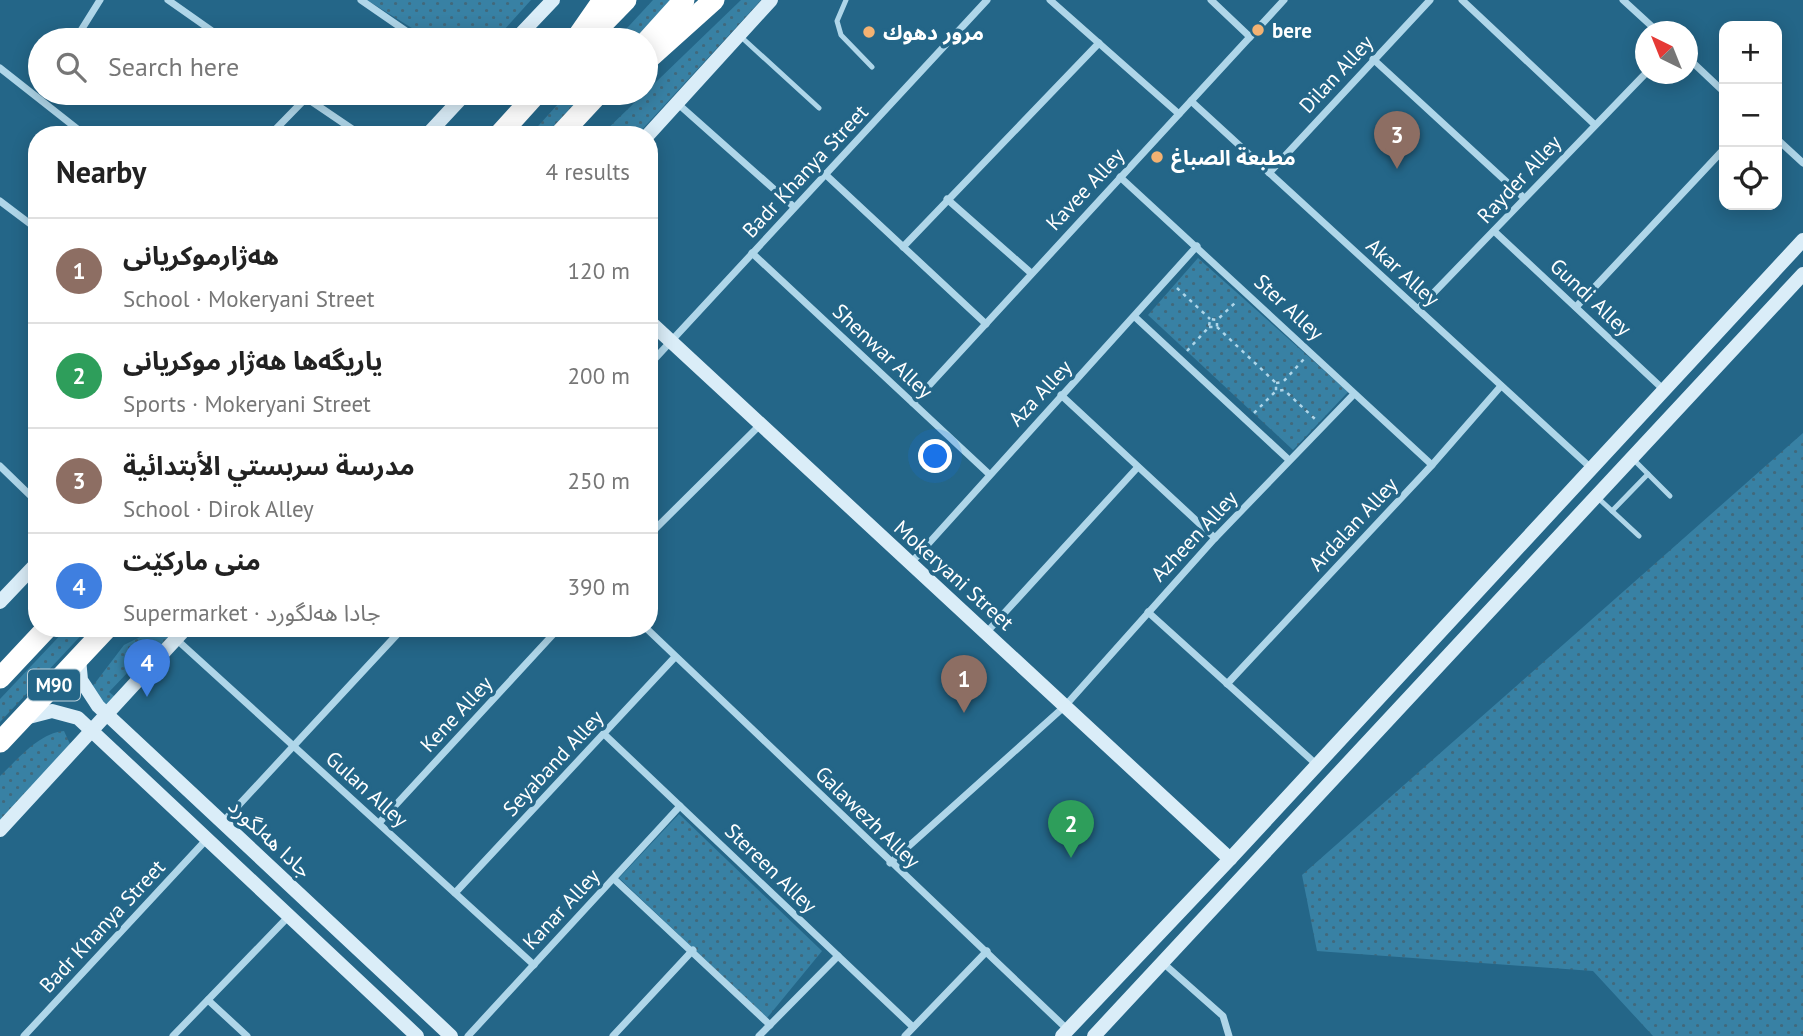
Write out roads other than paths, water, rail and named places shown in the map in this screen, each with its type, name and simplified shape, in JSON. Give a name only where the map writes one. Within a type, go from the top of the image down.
[{"type":"highway","points":[[583,28],[603,0]]},
{"type":"highway","points":[[599,28],[626,0]]},
{"type":"highway","points":[[658,29],[684,0]]},
{"type":"highway","points":[[658,50],[714,0]]},
{"type":"highway","points":[[507,126],[526,105]]},
{"type":"highway","points":[[568,126],[588,105]]},
{"type":"highway","points":[[580,113],[590,105]]},
{"type":"highway","name":"M90","points":[[0,678],[39,637]]},
{"type":"highway","name":"M90","points":[[0,742],[99,637]]},
{"type":"main road","points":[[526,28],[553,0]]},
{"type":"main road","points":[[656,126],[771,0]]},
{"type":"main road","points":[[436,126],[455,105]]},
{"type":"main road","points":[[1065,1033],[1230,859],[1803,240]]},
{"type":"main road","points":[[1094,1036],[1803,274]]},
{"type":"main road","points":[[1740,307],[1758,323]]},
{"type":"main road","name":"Mokeryani Street","points":[[658,329],[1230,859]]},
{"type":"main road","points":[[1,600],[28,572]]},
{"type":"main road","points":[[0,830],[178,637]]},
{"type":"main road","name":"جادا هەلگورد","points":[[79,659],[85,690],[107,714],[451,1036]]},
{"type":"main road","points":[[16,725],[33,714],[52,711],[78,718],[417,1036]]},
{"type":"main road","points":[[206,840],[223,822]]},
{"type":"street","points":[[82,28],[100,0]]},
{"type":"street","points":[[168,0],[208,28]]},
{"type":"street","points":[[361,0],[402,28]]},
{"type":"street","name":"Badr Khanya Street","points":[[658,356],[987,0]]},
{"type":"street","points":[[1050,0],[1179,114]]},
{"type":"street","points":[[1211,0],[1250,37]]},
{"type":"street","name":"Kavee Alley","points":[[913,403],[1284,0]]},
{"type":"street","name":"Dilan Alley","points":[[1269,173],[1430,0]]},
{"type":"street","points":[[1462,0],[1594,124]]},
{"type":"street","points":[[1623,0],[1646,21]]},
{"type":"street","points":[[903,247],[1099,43]]},
{"type":"street","points":[[1373,59],[1524,198]]},
{"type":"street","points":[[1698,67],[1719,87]]},
{"type":"street","points":[[0,68],[28,88]]},
{"type":"street","name":"Rayder Alley","points":[[1418,309],[1635,84]]},
{"type":"street","name":"Akar Alley","points":[[1191,101],[1591,468]]},
{"type":"street","points":[[677,103],[794,207]]},
{"type":"street","points":[[50,105],[75,126]]},
{"type":"street","points":[[279,126],[299,105]]},
{"type":"street","points":[[316,105],[348,126]]},
{"type":"street","points":[[1782,144],[1803,163]]},
{"type":"street","points":[[1576,307],[1719,154]]},
{"type":"street","points":[[825,174],[986,324]]},
{"type":"street","name":"Ster Alley","points":[[1120,177],[1247,291],[1432,465]]},
{"type":"street","points":[[947,199],[1031,274]]},
{"type":"street","points":[[0,201],[28,222]]},
{"type":"street","name":"Gundi Alley","points":[[1494,230],[1664,390]]},
{"type":"street","name":"Aza Alley","points":[[910,564],[1197,246]]},
{"type":"street","name":"Shenwar Alley","points":[[752,253],[989,474]]},
{"type":"street","points":[[1135,317],[1289,460]]},
{"type":"street","name":"Ardalan Alley","points":[[1227,684],[1432,465],[1501,386]]},
{"type":"street","name":"Azheen Alley","points":[[890,863],[1065,706],[1215,538],[1321,425],[1354,394]]},
{"type":"street","points":[[1061,395],[1215,538]]},
{"type":"street","points":[[658,526],[761,424]]},
{"type":"street","points":[[0,466],[28,493]]},
{"type":"street","points":[[986,633],[1138,468]]},
{"type":"street","points":[[1148,612],[1316,764]]},
{"type":"street","name":"Gulan Alley","points":[[184,637],[294,746],[534,965]]},
{"type":"street","points":[[223,822],[395,637]]},
{"type":"street","name":"Kene Alley","points":[[379,823],[551,637]]},
{"type":"street","name":"Galawezh Alley","points":[[655,637],[890,863],[986,951],[1065,1033]]},
{"type":"street","name":"Seyaband Alley","points":[[455,892],[675,657]]},
{"type":"street","name":"Stereen Alley","points":[[604,734],[913,1027]]},
{"type":"street","name":"Kanar Alley","points":[[468,1036],[680,806]]},
{"type":"street","name":"Badr Khanya Street","points":[[24,1036],[206,840]]},
{"type":"street","points":[[614,878],[770,1025]]},
{"type":"street","points":[[173,1036],[288,917]]},
{"type":"street","points":[[613,1036],[693,950]]},
{"type":"street","points":[[905,1036],[986,951]]},
{"type":"street","points":[[759,1036],[838,956]]},
{"type":"street","points":[[1162,962],[1223,1017],[1229,1036]]},
{"type":"street","points":[[208,1000],[247,1036]]},
{"type":"lane","points":[[846,0],[837,21],[841,35],[872,67]]},
{"type":"lane","points":[[740,35],[819,108]]},
{"type":"lane","points":[[1632,458],[1671,496]]},
{"type":"lane","points":[[1612,511],[1648,474]]},
{"type":"lane","points":[[1596,496],[1639,536]]},
{"type":"place","name":"bere","points":[[1258,30]]},
{"type":"place","name":"مرور دهوك","points":[[869,32]]},
{"type":"place","name":"مطبعة الصباغ","points":[[1157,157]]},
{"type":"place","name":"مدرسة سربستي الأبتدائية","points":[[1397,169]]},
{"type":"place","name":"منی مارکێت","points":[[147,697]]},
{"type":"place","name":"ھەژارموکریانی","points":[[964,713]]},
{"type":"place","name":"یاریگەها هەژار موکریانی","points":[[1071,858]]}]
